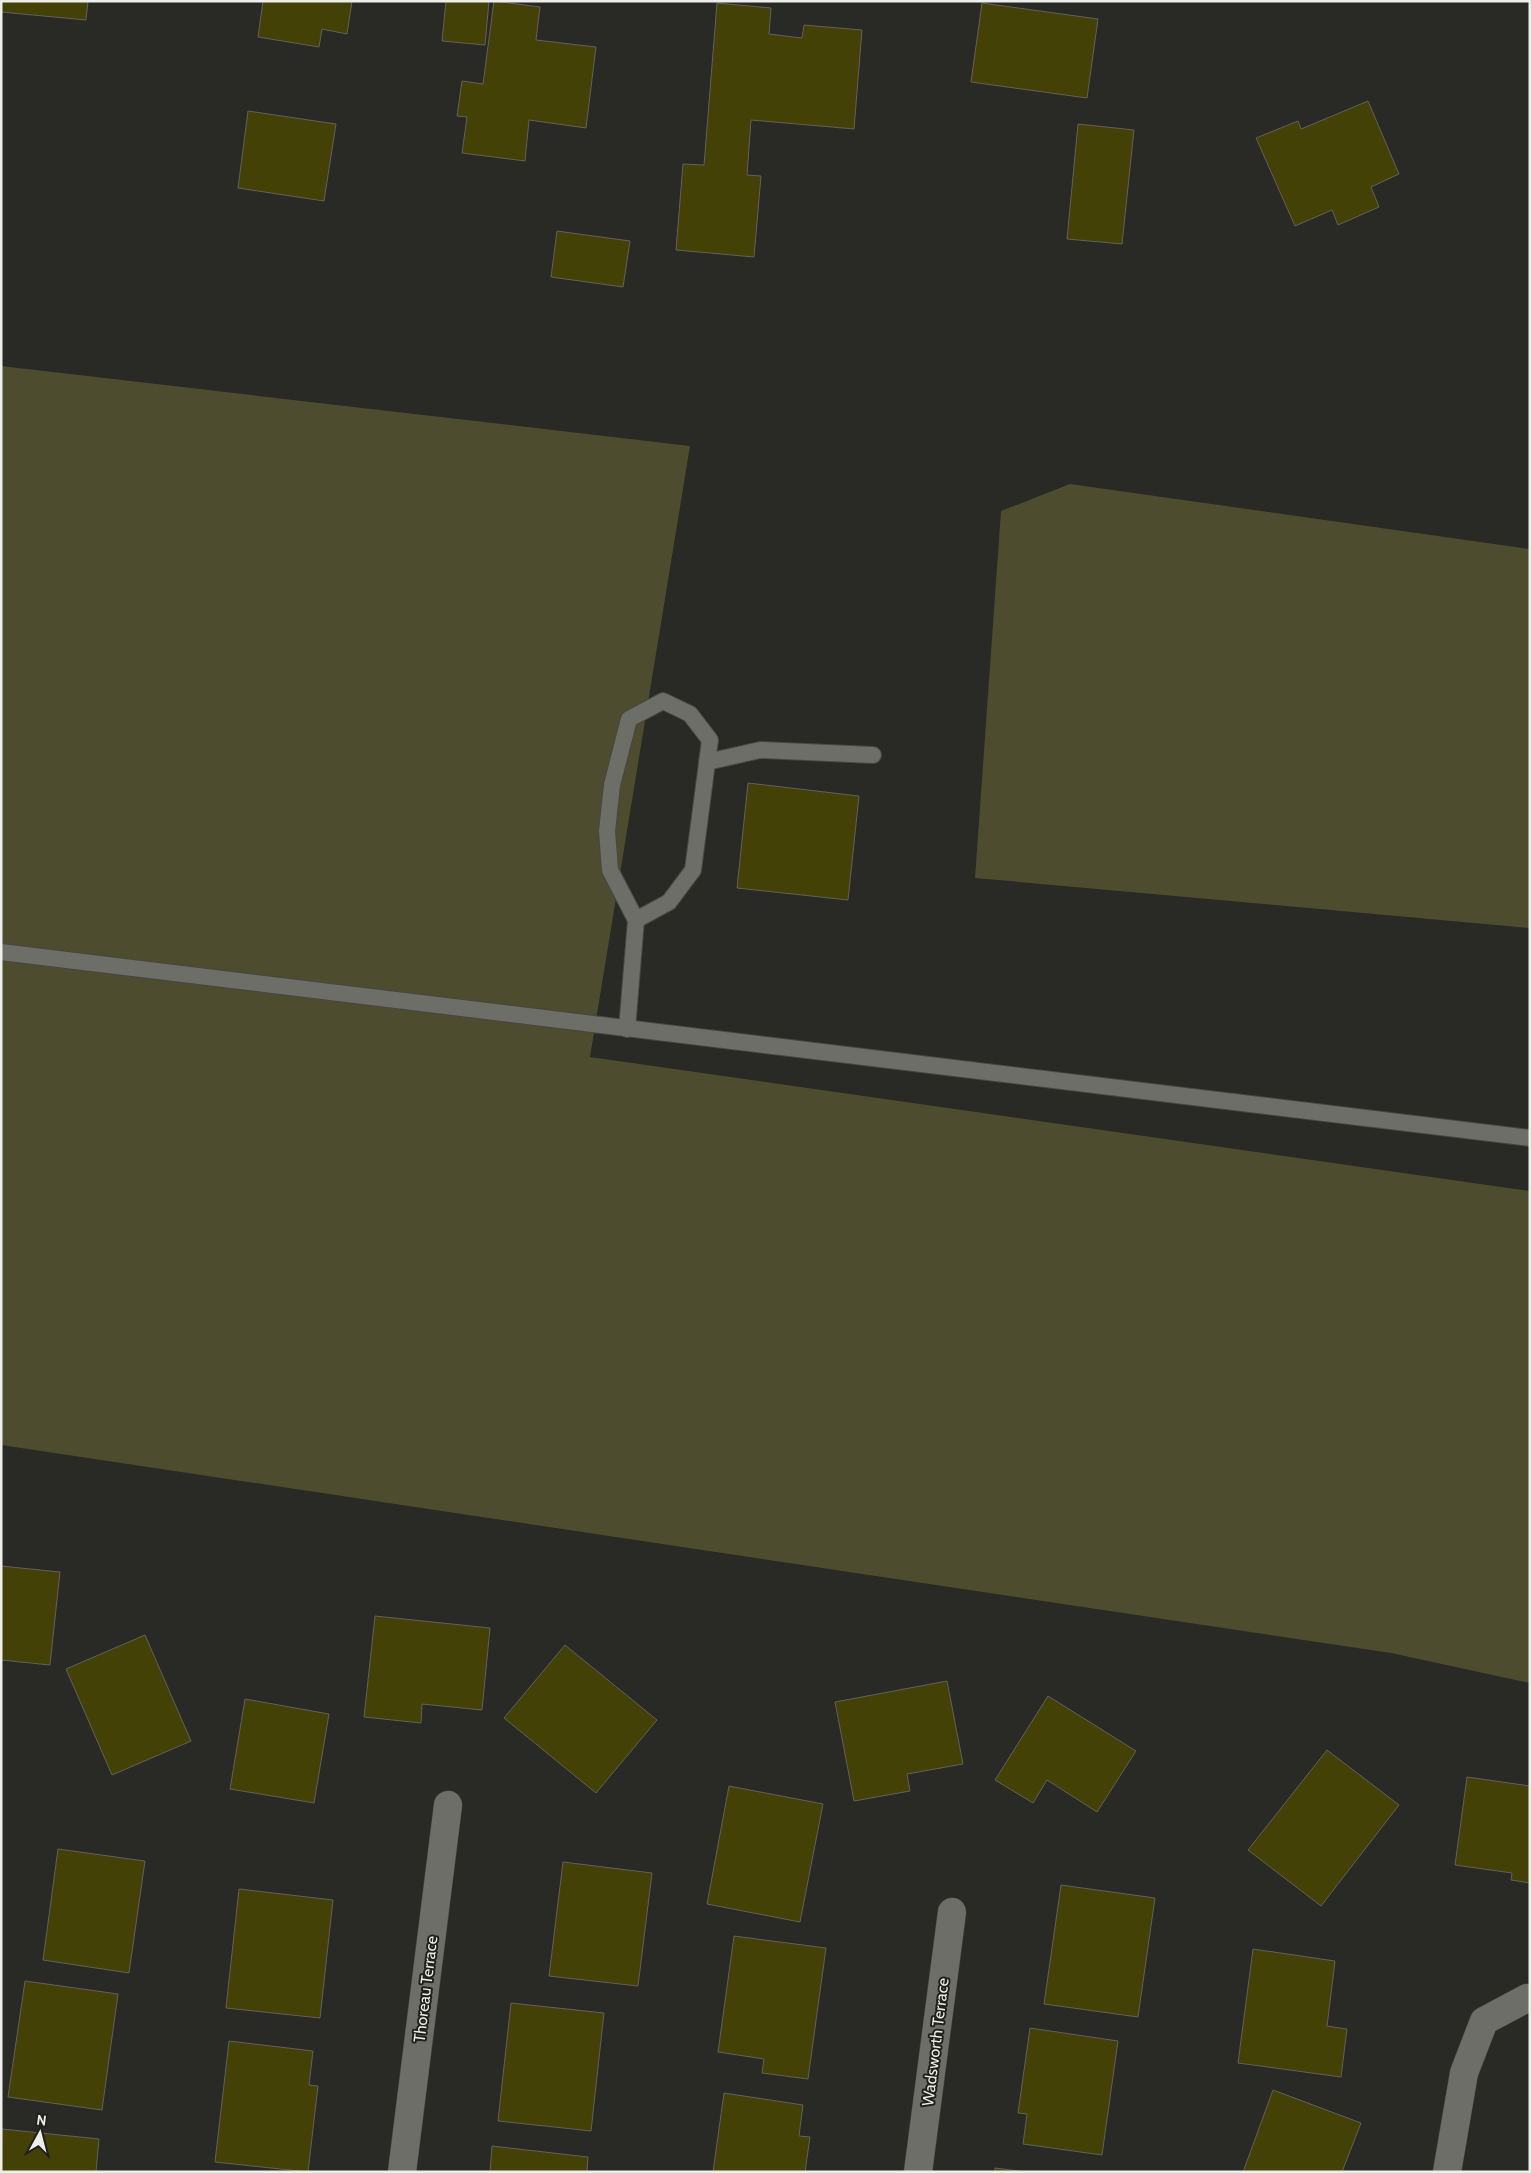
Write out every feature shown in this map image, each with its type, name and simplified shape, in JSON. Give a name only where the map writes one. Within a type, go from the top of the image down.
[{"type":"street","name":"Thoreau Terrace","points":[[402,2172],[448,1806]]},
{"type":"street","name":"Wadsworth Terrace","points":[[918,2172],[952,1912]]},
{"type":"street","points":[[1447,2172],[1464,2073],[1484,2021],[1530,1998]]},
{"type":"lane","points":[[627,1029],[636,920],[610,870],[607,831],[612,785],[629,719],[663,701],[690,714],[710,740],[693,870],[669,902],[636,920]]},
{"type":"lane","points":[[707,762],[760,750],[873,755]]},
{"type":"lane","points":[[1,952],[1530,1138]]},
{"type":"shaded area","points":[[1,366],[690,446],[590,1057],[1530,1191],[1530,1683],[1391,1653],[1,1445]]},
{"type":"shaded area","points":[[1070,484],[1530,549],[1530,928],[975,878],[1001,511]]},
{"type":"building","points":[[1,1],[88,1],[86,20],[1,12]]},
{"type":"building","points":[[263,1],[352,1],[347,34],[322,29],[319,47],[258,37]]},
{"type":"building","points":[[446,1],[489,1],[485,45],[442,41]]},
{"type":"building","points":[[494,1],[540,7],[536,40],[596,47],[586,128],[529,120],[525,161],[462,153],[467,117],[457,116],[462,81],[483,84]]},
{"type":"building","points":[[717,3],[771,8],[769,34],[802,38],[804,25],[862,30],[854,129],[751,120],[747,175],[761,176],[754,257],[676,250],[683,164],[704,165]]},
{"type":"building","points":[[982,3],[1098,19],[1087,98],[971,82]]},
{"type":"building","points":[[1368,101],[1399,174],[1371,187],[1379,207],[1338,225],[1332,210],[1295,226],[1256,138],[1298,121],[1301,129]]},
{"type":"building","points":[[248,111],[336,124],[324,201],[238,188]]},
{"type":"building","points":[[1078,124],[1134,130],[1122,244],[1067,239]]},
{"type":"building","points":[[557,231],[630,241],[623,287],[551,277]]},
{"type":"building","points":[[748,783],[859,796],[848,900],[737,888]]},
{"type":"building","points":[[1,1566],[60,1572],[50,1665],[1,1660]]},
{"type":"building","points":[[375,1616],[490,1628],[482,1710],[422,1704],[421,1723],[364,1717]]},
{"type":"building","points":[[145,1635],[191,1741],[112,1775],[66,1669]]},
{"type":"building","points":[[565,1645],[657,1720],[596,1793],[504,1718]]},
{"type":"building","points":[[947,1681],[963,1764],[907,1774],[910,1791],[854,1801],[835,1702]]},
{"type":"building","points":[[1048,1696],[1136,1751],[1097,1812],[1047,1780],[1033,1803],[995,1780]]},
{"type":"building","points":[[245,1699],[329,1714],[314,1803],[230,1789]]},
{"type":"building","points":[[1327,1750],[1399,1805],[1321,1906],[1248,1850]]},
{"type":"building","points":[[1467,1777],[1530,1786],[1530,1883],[1511,1880],[1512,1873],[1455,1865]]},
{"type":"building","points":[[729,1786],[823,1804],[800,1922],[707,1904]]},
{"type":"building","points":[[58,1849],[145,1861],[129,1973],[43,1960]]},
{"type":"building","points":[[563,1862],[652,1873],[638,1986],[549,1976]]},
{"type":"building","points":[[1061,1885],[1155,1898],[1138,2017],[1044,2004]]},
{"type":"building","points":[[239,1889],[333,1900],[320,2018],[226,2008]]},
{"type":"building","points":[[734,1936],[826,1948],[808,2079],[762,2073],[764,2059],[718,2052]]},
{"type":"building","points":[[1253,1949],[1335,1961],[1327,2026],[1347,2029],[1341,2077],[1238,2063]]},
{"type":"building","points":[[25,1981],[118,1994],[102,2110],[8,2097]]},
{"type":"building","points":[[511,2003],[604,2013],[591,2131],[498,2121]]},
{"type":"building","points":[[1030,2028],[1118,2041],[1102,2155],[1023,2144],[1027,2114],[1018,2113]]},
{"type":"building","points":[[229,2041],[313,2051],[309,2085],[318,2086],[308,2172],[215,2162]]},
{"type":"building","points":[[1273,2090],[1361,2123],[1342,2172],[1243,2172]]},
{"type":"building","points":[[724,2093],[803,2105],[799,2136],[810,2137],[805,2172],[713,2172]]},
{"type":"building","points":[[2,2129],[99,2139],[96,2172],[1,2172]]},
{"type":"building","points":[[492,2146],[588,2157],[587,2172],[490,2172]]},
{"type":"building","points":[[995,2168],[1026,2172],[995,2172]]}]
